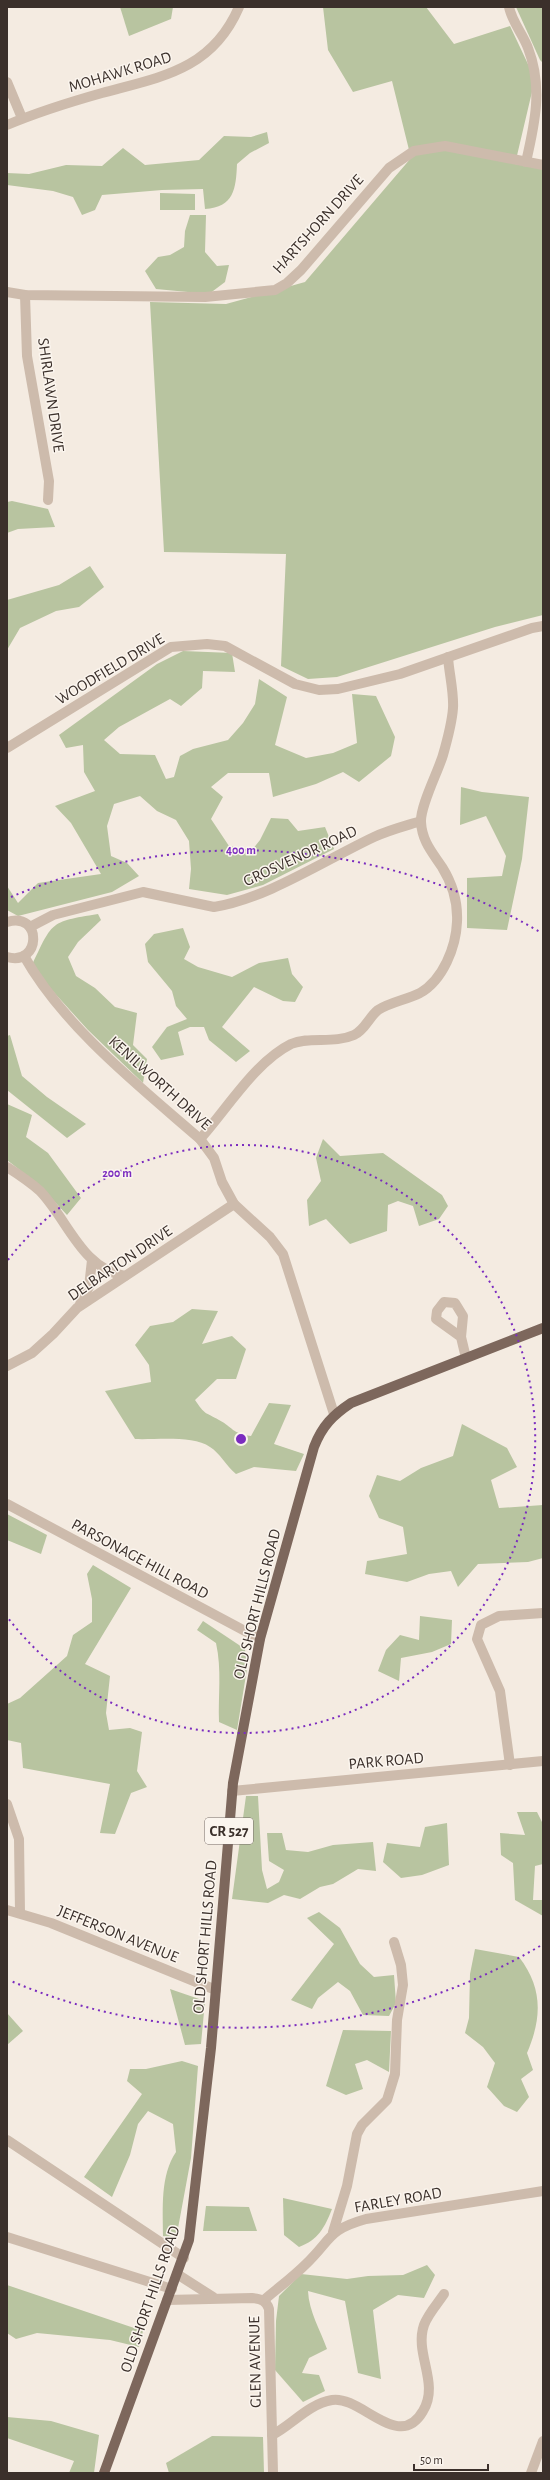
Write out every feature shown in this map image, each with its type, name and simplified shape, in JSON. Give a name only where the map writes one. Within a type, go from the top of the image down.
[{"type":"main road","name":"OLD SHORT HILLS ROAD","points":[[104,2473],[167,2300],[184,2258],[193,2221],[216,1990],[232,1791],[260,1639],[314,1447],[321,1430],[334,1414],[351,1403],[543,1328]]},
{"type":"street","name":"MOHAWK ROAD","points":[[7,125],[22,118],[168,75],[185,68],[214,46],[229,27],[239,7]]},
{"type":"street","points":[[509,7],[516,25],[528,48],[538,88],[536,116],[526,162]]},
{"type":"street","points":[[7,82],[22,118]]},
{"type":"street","name":"HARTSHORN DRIVE","points":[[7,292],[25,295],[205,297],[275,290],[287,283],[301,270],[389,168],[414,151],[445,146],[543,165]]},
{"type":"street","name":"SHIRLAWN DRIVE","points":[[25,295],[27,356],[49,480],[48,500]]},
{"type":"street","name":"WOODFIELD DRIVE","points":[[7,748],[171,647],[189,644],[225,646],[295,684],[319,690],[338,689],[400,674],[543,626]]},
{"type":"street","points":[[200,1138],[254,1074],[272,1056],[292,1044],[306,1041],[323,1041],[354,1035],[362,1030],[376,1012],[386,1005],[422,992],[438,975],[448,958],[455,940],[457,911],[450,882],[426,846],[420,821],[443,754],[453,708],[448,657]]},
{"type":"street","name":"GROSVENOR ROAD","points":[[30,927],[53,915],[143,892],[214,907],[224,906],[263,892],[376,836],[420,821]]},
{"type":"street","points":[[7,922],[21,921],[30,927],[33,935],[33,943],[24,956],[14,958],[7,957]]},
{"type":"street","name":"KENILWORTH DRIVE","points":[[24,956],[43,985],[96,1045],[200,1138],[214,1158],[222,1182],[234,1204],[270,1238],[283,1254],[334,1414]]},
{"type":"street","points":[[7,1167],[39,1191],[92,1260],[107,1271],[125,1276]]},
{"type":"street","name":"DELBARTON DRIVE","points":[[7,1366],[32,1353],[53,1334],[77,1308],[234,1204]]},
{"type":"street","points":[[77,1308],[89,1287],[92,1260]]},
{"type":"street","points":[[461,1337],[466,1358]]},
{"type":"street","name":"PARSONAGE HILL ROAD","points":[[7,1504],[260,1639]]},
{"type":"street","points":[[510,1764],[500,1692],[477,1639],[481,1625],[498,1616],[543,1613]]},
{"type":"street","name":"PARK ROAD","points":[[232,1791],[543,1761]]},
{"type":"street","points":[[7,1804],[18,1839],[20,1913]]},
{"type":"street","name":"JEFFERSON AVENUE","points":[[7,1910],[51,1923],[216,1990]]},
{"type":"street","points":[[333,2232],[347,2186],[357,2134],[362,2125],[387,2100],[395,2074],[397,2024],[403,1985],[401,1965],[394,1942]]},
{"type":"street","points":[[7,2140],[184,2258]]},
{"type":"street","name":"FARLEY ROAD","points":[[264,2300],[307,2263],[333,2232],[348,2224],[366,2219],[543,2191]]},
{"type":"street","points":[[7,2237],[172,2289]]},
{"type":"street","points":[[177,2274],[216,2299]]},
{"type":"street","points":[[272,2435],[310,2409],[333,2400],[345,2401],[395,2426],[410,2424],[416,2420],[430,2396],[424,2351],[424,2325],[444,2294]]},
{"type":"street","name":"GLEN AVENUE","points":[[167,2300],[190,2298],[252,2298],[264,2300],[269,2309],[273,2473]]},
{"type":"street","points":[[531,2473],[543,2441]]},
{"type":"green space","points":[[120,7],[173,7],[171,19],[129,36]]},
{"type":"green space","points":[[323,7],[426,7],[454,44],[510,26],[535,79],[515,164],[543,168],[543,615],[495,627],[337,677],[308,679],[281,666],[286,554],[164,552],[150,302],[226,304],[305,282],[411,158],[392,81],[353,92],[328,50]]},
{"type":"green space","points":[[516,7],[543,7],[543,63],[540,60]]},
{"type":"green space","points":[[267,132],[269,143],[250,153],[237,164],[236,181],[232,195],[222,205],[215,208],[205,209],[203,189],[162,190],[102,195],[95,210],[82,215],[73,197],[53,191],[7,185],[7,173],[29,174],[66,165],[102,166],[123,148],[145,165],[199,160],[224,136],[251,137]]},
{"type":"green space","points":[[160,193],[195,194],[195,210],[160,210]]},
{"type":"green space","points":[[190,215],[206,215],[205,252],[217,266],[229,265],[225,282],[209,294],[156,289],[145,271],[158,257],[170,255],[184,247],[185,231]]},
{"type":"green space","points":[[12,501],[48,509],[55,527],[18,529],[7,533],[7,502]]},
{"type":"green space","points":[[90,566],[104,587],[79,607],[56,611],[20,628],[7,650],[7,600],[59,585]]},
{"type":"green space","points":[[183,651],[232,653],[235,672],[203,671],[202,688],[181,706],[170,699],[119,727],[104,740],[120,754],[155,755],[166,779],[174,777],[180,756],[193,749],[228,740],[243,723],[255,704],[259,679],[287,697],[275,745],[306,758],[333,753],[357,743],[352,694],[376,696],[395,737],[391,756],[359,782],[343,772],[316,784],[273,797],[269,773],[228,773],[211,787],[223,797],[211,819],[229,846],[252,850],[260,840],[271,818],[288,819],[298,831],[325,827],[334,849],[263,885],[227,895],[189,889],[191,869],[189,841],[176,820],[157,811],[140,796],[114,804],[107,826],[111,856],[127,863],[139,876],[112,892],[18,916],[7,910],[7,886],[18,903],[38,883],[101,874],[71,823],[55,806],[95,791],[84,772],[83,745],[66,748],[59,735],[157,664]]},
{"type":"green space","points":[[461,787],[482,792],[529,797],[522,859],[507,930],[467,928],[467,878],[502,876],[506,856],[486,816],[460,825]]},
{"type":"green space","points":[[98,914],[101,920],[78,942],[68,957],[76,976],[95,988],[115,1007],[137,1013],[133,1045],[147,1059],[143,1083],[88,1030],[31,967],[44,941],[54,927],[61,922],[70,919]]},
{"type":"green space","points":[[183,928],[190,947],[184,959],[198,967],[232,977],[259,963],[288,958],[292,974],[303,987],[295,1002],[283,1001],[254,987],[222,1027],[250,1051],[236,1062],[209,1040],[204,1027],[190,1027],[178,1032],[184,1055],[161,1060],[152,1047],[167,1027],[187,1019],[176,1006],[172,991],[148,962],[145,944],[154,934]]},
{"type":"green space","points":[[10,1035],[22,1076],[47,1097],[86,1124],[67,1138],[7,1090],[7,1036]]},
{"type":"green space","points":[[7,1104],[32,1115],[26,1137],[48,1153],[81,1198],[67,1215],[39,1185],[7,1160]]},
{"type":"green space","points":[[323,1139],[340,1156],[383,1153],[442,1195],[448,1206],[439,1219],[419,1226],[413,1206],[398,1201],[388,1205],[387,1231],[350,1244],[326,1219],[309,1226],[307,1200],[321,1181],[316,1158]]},
{"type":"green space","points":[[192,1309],[218,1311],[202,1344],[232,1336],[246,1349],[236,1379],[217,1379],[195,1400],[206,1413],[236,1432],[251,1436],[269,1403],[291,1405],[274,1444],[304,1454],[296,1471],[254,1467],[236,1474],[214,1450],[203,1443],[184,1439],[135,1439],[105,1391],[151,1382],[149,1365],[135,1345],[150,1326],[173,1322]]},
{"type":"green space","points":[[462,1424],[507,1448],[517,1467],[491,1480],[499,1508],[543,1505],[543,1558],[528,1562],[478,1564],[458,1587],[451,1571],[429,1574],[407,1582],[365,1574],[367,1561],[407,1554],[403,1527],[379,1518],[369,1496],[377,1475],[400,1481],[421,1468],[453,1456]]},
{"type":"green space","points":[[7,1514],[47,1535],[41,1554],[7,1540]]},
{"type":"green space","points":[[93,1565],[131,1588],[85,1664],[110,1676],[106,1713],[109,1730],[130,1728],[142,1732],[137,1771],[147,1787],[131,1793],[115,1834],[100,1833],[110,1784],[23,1768],[21,1743],[7,1740],[7,1704],[20,1698],[67,1656],[73,1635],[92,1622],[92,1599],[87,1574]]},
{"type":"green space","points":[[420,1616],[452,1620],[451,1644],[432,1652],[401,1658],[399,1681],[378,1671],[386,1650],[400,1635],[419,1640]]},
{"type":"green space","points":[[203,1621],[245,1649],[247,1669],[237,1730],[219,1722],[218,1653],[216,1643],[197,1630]]},
{"type":"green space","points":[[246,1796],[258,1796],[262,1870],[267,1889],[279,1882],[284,1870],[269,1861],[267,1833],[282,1833],[286,1850],[308,1852],[333,1845],[373,1842],[376,1871],[358,1869],[333,1884],[320,1887],[300,1899],[284,1895],[268,1903],[232,1899]]},
{"type":"green space","points":[[517,1812],[537,1812],[543,1824],[543,1864],[535,1866],[533,1900],[543,1900],[543,1916],[515,1900],[513,1863],[501,1855],[500,1833],[525,1835]]},
{"type":"green space","points":[[447,1823],[449,1865],[422,1875],[401,1878],[383,1862],[387,1843],[420,1847],[425,1827]]},
{"type":"green space","points":[[319,1912],[340,1928],[360,1964],[374,1977],[394,1975],[396,2003],[389,2016],[363,2015],[350,1991],[338,1982],[318,1998],[312,2009],[291,2000],[334,1944],[307,1918]]},
{"type":"green space","points":[[475,1949],[519,1957],[527,1969],[536,1992],[538,2004],[537,2015],[532,2040],[527,2053],[533,2070],[521,2079],[529,2097],[517,2112],[504,2106],[487,2087],[495,2063],[483,2047],[465,2033],[469,2018],[470,1974]]},
{"type":"green space","points":[[170,1989],[205,2001],[201,2044],[185,2045]]},
{"type":"green space","points":[[7,2013],[23,2031],[7,2045]]},
{"type":"green space","points":[[343,2030],[391,2031],[389,2072],[367,2060],[355,2064],[363,2089],[346,2095],[326,2086]]},
{"type":"green space","points":[[182,2061],[198,2066],[191,2158],[176,2239],[163,2236],[163,2203],[165,2182],[167,2171],[176,2152],[173,2124],[148,2111],[138,2124],[130,2155],[112,2197],[84,2177],[142,2094],[127,2081],[130,2069],[146,2069]]},
{"type":"green space","points":[[283,2198],[332,2209],[327,2222],[316,2237],[299,2247],[284,2235]]},
{"type":"green space","points":[[206,2206],[249,2207],[257,2231],[203,2231]]},
{"type":"green space","points":[[427,2265],[435,2275],[424,2298],[398,2295],[373,2310],[381,2379],[358,2373],[345,2301],[308,2291],[310,2306],[327,2349],[309,2358],[302,2373],[319,2375],[325,2391],[303,2402],[275,2370],[276,2321],[279,2296],[301,2274],[347,2279],[368,2276],[403,2275]]},
{"type":"green space","points":[[7,2285],[143,2331],[139,2347],[110,2340],[37,2333],[16,2339],[7,2333]]},
{"type":"green space","points":[[7,2417],[51,2421],[99,2435],[94,2473],[69,2473],[74,2461],[7,2438]]},
{"type":"green space","points":[[212,2436],[263,2437],[264,2473],[169,2473],[166,2463]]}]
